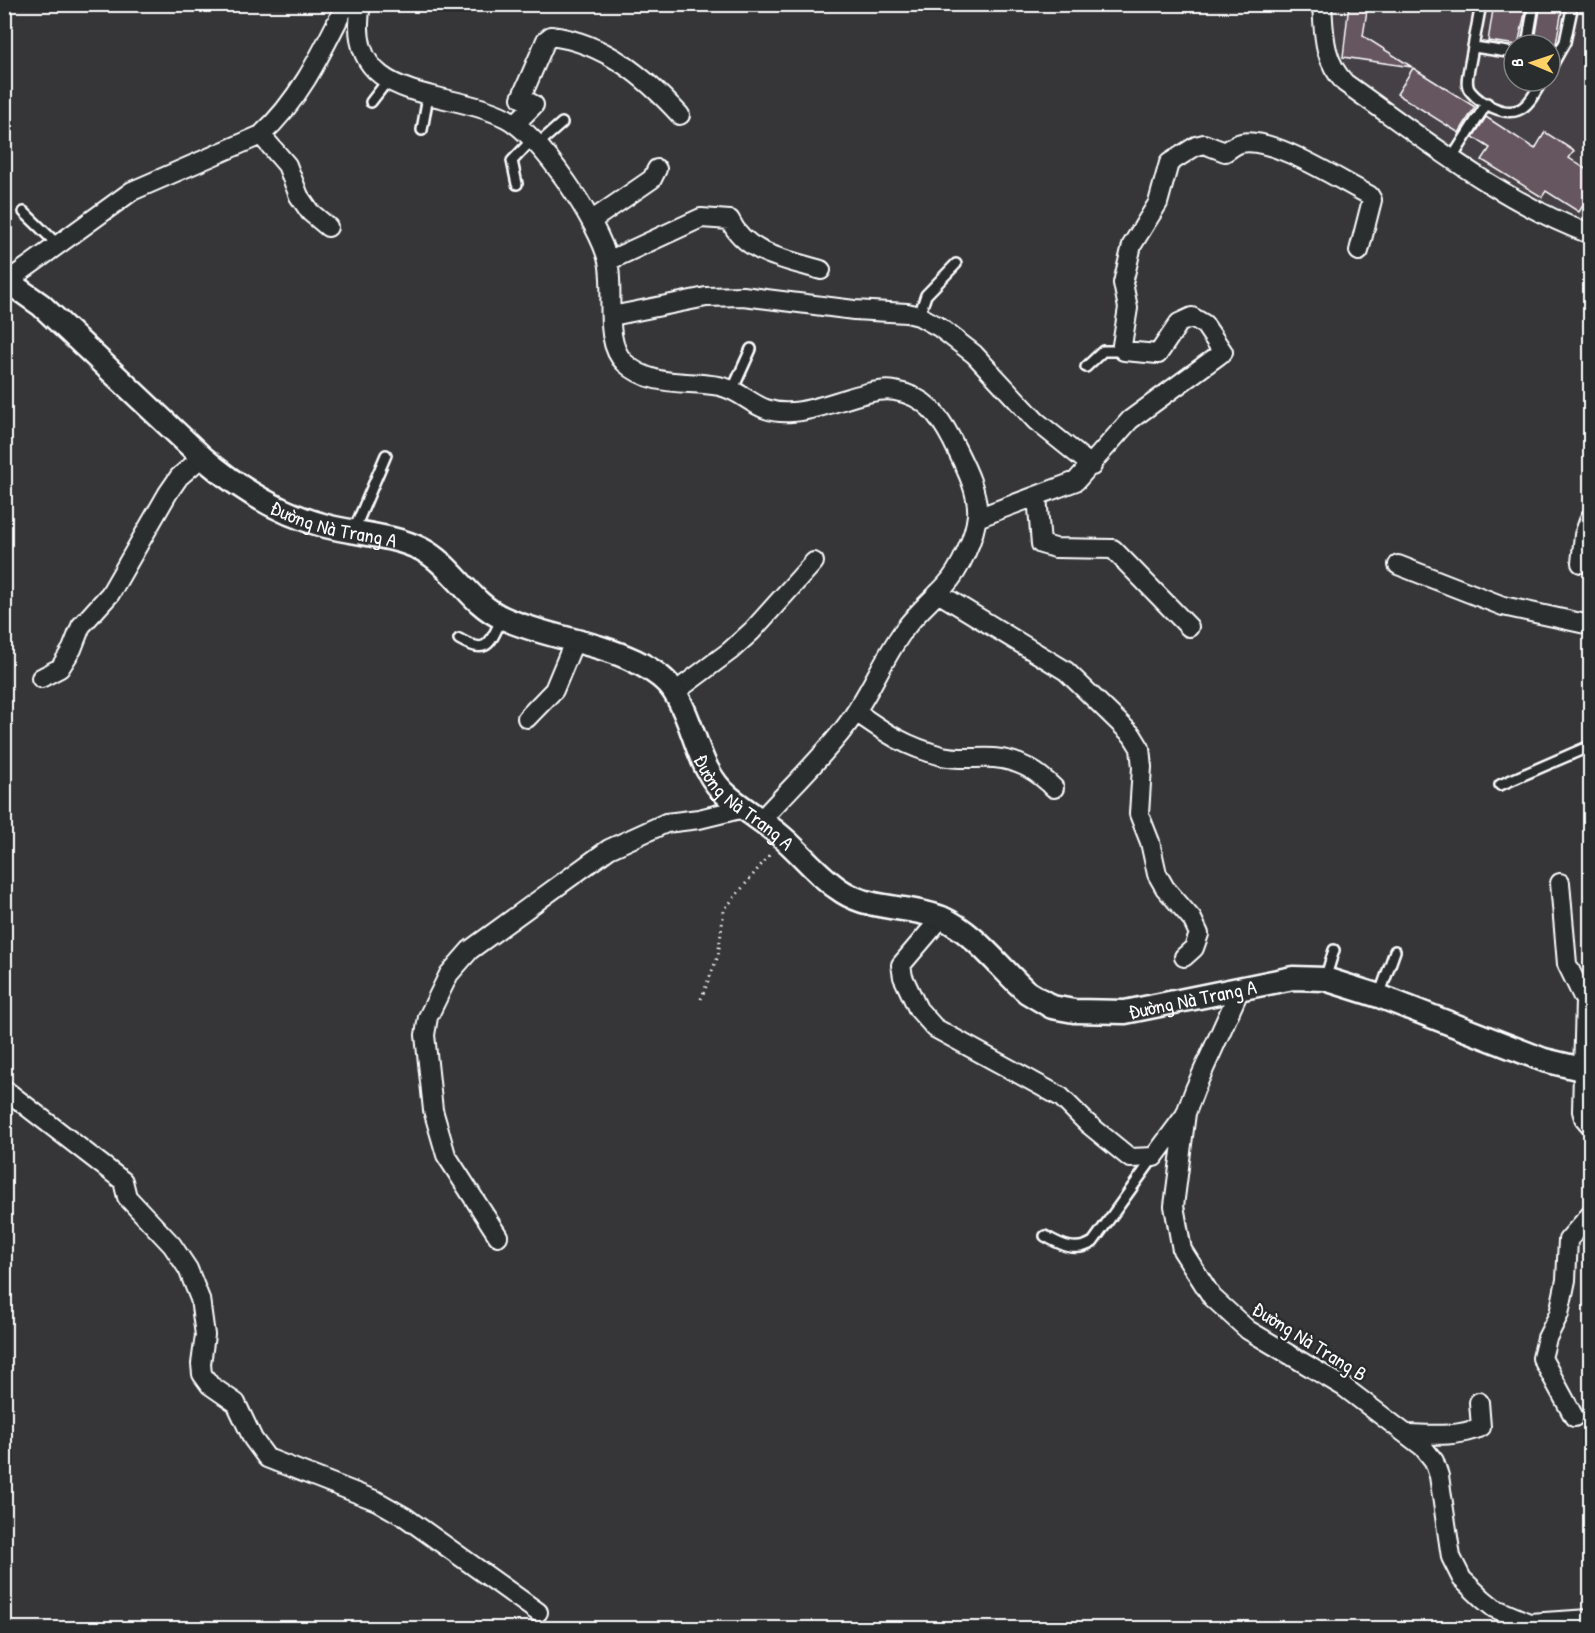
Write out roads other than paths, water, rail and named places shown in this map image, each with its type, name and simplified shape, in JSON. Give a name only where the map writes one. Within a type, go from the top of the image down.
[{"type":"street","points":[[6,280],[132,191],[261,135],[272,125],[302,85],[346,4]]},
{"type":"street","points":[[361,4],[357,39],[371,67],[387,80],[428,96],[505,117],[535,142],[591,221],[608,261],[616,354],[638,373],[650,379],[721,387],[732,391],[753,405],[772,412],[795,412],[884,391],[909,394],[928,405],[940,417],[967,472],[977,506],[977,518],[954,574],[917,612],[899,637],[856,712],[753,813],[666,822],[609,849],[477,944],[449,974],[428,1017],[425,1035],[433,1110],[450,1162],[498,1236]]},
{"type":"street","points":[[1322,4],[1324,41],[1328,57],[1336,74],[1345,83],[1513,198],[1590,234]]},
{"type":"street","points":[[516,124],[534,105],[523,100],[522,94],[546,40],[551,36],[574,39],[605,52],[650,85],[680,116]]},
{"type":"street","points":[[261,135],[287,165],[299,196],[310,212],[328,227]]},
{"type":"street","points":[[977,518],[1076,481],[1092,466],[1130,420],[1223,352],[1204,324],[1192,317],[1179,323],[1158,354],[1124,351],[1122,345],[1128,308],[1123,283],[1132,245],[1158,202],[1169,164],[1196,146],[1212,145],[1225,152],[1242,143],[1298,156],[1369,195],[1372,200],[1359,251]]},
{"type":"street","points":[[591,221],[652,179],[657,169]]},
{"type":"street","points":[[608,261],[702,218],[713,217],[730,220],[734,230],[754,248],[821,270]]},
{"type":"street","name":"Đường Nà Trang A","points":[[6,280],[41,305],[221,474],[277,509],[314,523],[421,549],[437,560],[479,604],[502,618],[634,660],[663,679],[675,692],[715,783],[784,838],[812,867],[843,892],[879,907],[941,918],[957,926],[1027,992],[1052,1007],[1095,1013],[1125,1012],[1293,978],[1325,979],[1379,996],[1544,1060],[1586,1071]]},
{"type":"street","points":[[612,316],[706,297],[743,296],[919,316],[939,327],[974,354],[1030,415],[1092,466]]},
{"type":"street","points":[[41,678],[60,668],[72,649],[81,626],[110,594],[168,493],[179,477],[202,457]]},
{"type":"street","points":[[1037,496],[1041,544],[1055,548],[1113,549],[1189,627]]},
{"type":"street","points":[[1581,563],[1584,536],[1590,518]]},
{"type":"street","points":[[675,692],[730,651],[814,562]]},
{"type":"street","points":[[1398,565],[1503,606],[1590,625]]},
{"type":"street","points":[[938,593],[1066,671],[1089,691],[1136,742],[1140,748],[1142,767],[1139,814],[1150,842],[1157,874],[1165,888],[1192,919],[1199,934],[1194,948],[1184,957]]},
{"type":"street","points":[[527,718],[554,690],[574,642]]},
{"type":"street","points":[[856,712],[906,746],[946,757],[993,758],[1014,762],[1037,770],[1054,788]]},
{"type":"street","points":[[1560,883],[1567,964],[1586,1001],[1586,1071],[1582,1111],[1590,1125]]},
{"type":"street","points":[[941,918],[902,964],[903,977],[918,1009],[935,1028],[1061,1096],[1087,1123],[1130,1158],[1154,1157],[1178,1120],[1186,1113]]},
{"type":"street","name":"Đường Nà Trang B","points":[[1240,989],[1186,1113],[1174,1206],[1182,1250],[1198,1279],[1224,1310],[1248,1330],[1306,1363],[1409,1434],[1423,1447],[1437,1469],[1450,1557],[1461,1579],[1494,1608],[1529,1623],[1590,1619]]},
{"type":"street","points":[[4,1089],[123,1181],[127,1197],[172,1245],[188,1269],[200,1299],[205,1335],[202,1374],[210,1385],[236,1403],[253,1439],[267,1458],[376,1501],[405,1517],[538,1612]]},
{"type":"street","points":[[1574,1417],[1542,1358],[1547,1338],[1559,1314],[1566,1280],[1568,1240],[1590,1215]]},
{"type":"street","points":[[1409,1434],[1450,1434],[1481,1427],[1479,1402]]},
{"type":"lane","points":[[1481,4],[1467,84],[1471,92],[1503,112],[1521,109],[1533,93]]},
{"type":"lane","points":[[1529,33],[1534,4]]},
{"type":"lane","points":[[1562,46],[1565,42],[1573,4]]},
{"type":"lane","points":[[1474,47],[1502,50]]},
{"type":"lane","points":[[371,102],[387,80]]},
{"type":"lane","points":[[423,130],[428,96]]},
{"type":"lane","points":[[1452,158],[1487,103]]},
{"type":"lane","points":[[517,184],[512,161],[562,123]]},
{"type":"lane","points":[[24,212],[57,244]]},
{"type":"lane","points":[[919,316],[926,295],[956,264]]},
{"type":"lane","points":[[732,391],[751,349]]},
{"type":"lane","points":[[1086,367],[1103,351],[1124,351]]},
{"type":"lane","points":[[353,532],[386,455]]},
{"type":"lane","points":[[459,639],[474,648],[482,648],[489,643],[502,618]]},
{"type":"lane","points":[[1500,785],[1590,746]]},
{"type":"lane","points":[[1325,979],[1334,950]]},
{"type":"lane","points":[[1379,996],[1395,951]]},
{"type":"lane","points":[[1045,1236],[1065,1247],[1085,1247],[1093,1242],[1154,1157]]}]
